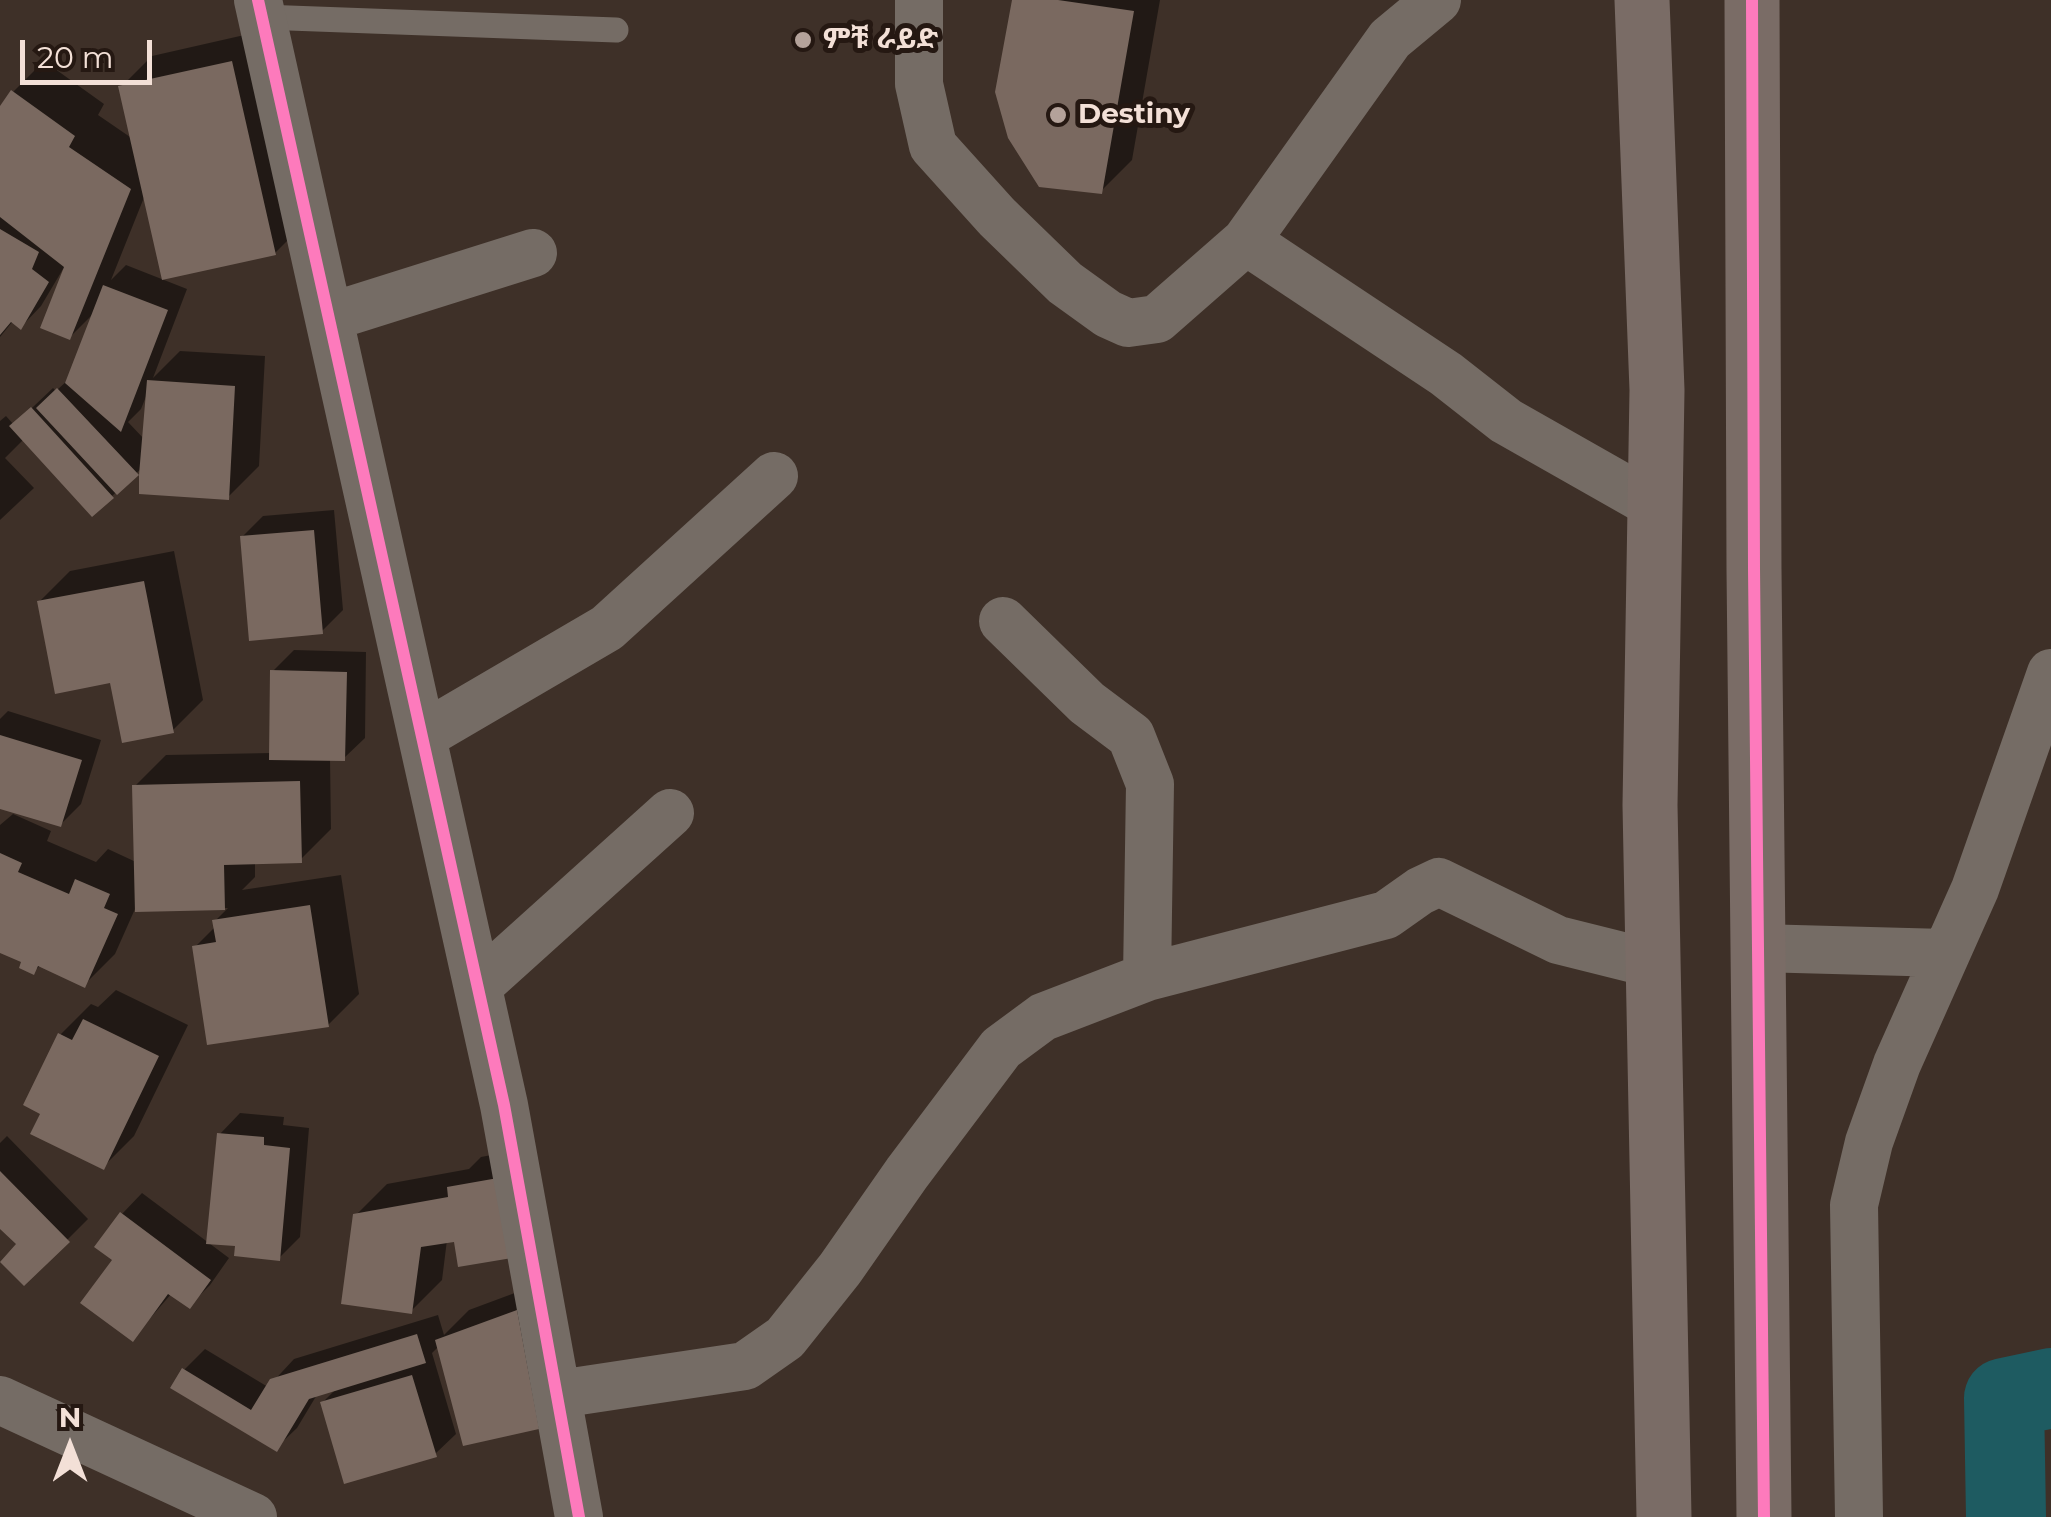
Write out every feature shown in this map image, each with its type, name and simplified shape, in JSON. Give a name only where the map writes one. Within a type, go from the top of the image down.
[{"type":"main road","points":[[1642,0],[1656,390],[1650,805],[1664,1517]]},
{"type":"main road","points":[[1752,0],[1764,1517]]},
{"type":"street","points":[[919,0],[919,84],[933,146],[1065,283],[1108,314],[1128,323],[1157,319],[1246,241],[1390,39],[1437,0]]},
{"type":"street","points":[[260,8],[478,986],[559,1394],[579,1517]]},
{"type":"street","points":[[1246,241],[1446,374],[1506,421],[1654,505]]},
{"type":"street","points":[[330,317],[533,253]]},
{"type":"street","points":[[424,735],[607,628],[774,476]]},
{"type":"street","points":[[1004,621],[1087,703],[1132,736],[1150,784],[1147,977]]},
{"type":"street","points":[[1858,1517],[1854,1205],[1869,1142],[1896,1064],[1975,889],[2051,673]]},
{"type":"street","points":[[478,986],[670,813]]},
{"type":"street","points":[[559,1394],[745,1366],[785,1338],[1001,1048],[1044,1017],[1147,977],[1386,915],[1439,882],[1558,940],[1654,964]]},
{"type":"street","points":[[1758,948],[1944,952]]},
{"type":"street","points":[[0,1400],[253,1517]]},
{"type":"lane","points":[[260,8],[616,30]]},
{"type":"building","name":"Destiny","points":[[1012,0],[1058,0],[1134,11],[1102,194],[1039,187],[1008,138],[995,92]]},
{"type":"building","points":[[232,61],[276,255],[162,280],[118,86]]},
{"type":"building","points":[[11,90],[75,136],[69,147],[131,189],[70,340],[40,328],[64,267],[0,217],[0,106]]},
{"type":"building","points":[[0,229],[39,252],[32,269],[49,282],[21,330],[11,322],[0,335]]},
{"type":"building","points":[[103,285],[168,310],[121,432],[65,383]]},
{"type":"building","points":[[147,380],[235,386],[229,500],[139,494]]},
{"type":"building","points":[[57,388],[139,475],[117,495],[36,408]]},
{"type":"building","points":[[31,407],[114,498],[92,517],[9,426]]},
{"type":"building","points":[[314,530],[323,634],[249,641],[240,536]]},
{"type":"building","points":[[144,581],[174,733],[122,743],[110,683],[55,694],[37,601]]},
{"type":"building","points":[[270,670],[347,672],[345,761],[269,760]]},
{"type":"building","points":[[0,735],[82,760],[61,827],[0,809]]},
{"type":"building","points":[[300,781],[302,863],[224,865],[225,910],[135,912],[132,785]]},
{"type":"building","points":[[0,853],[22,863],[18,872],[69,894],[75,879],[110,894],[104,908],[118,914],[85,988],[38,966],[34,975],[19,968],[21,962],[0,953]]},
{"type":"building","points":[[310,905],[329,1027],[207,1045],[192,946],[216,942],[212,920]]},
{"type":"building","points":[[83,1019],[159,1056],[104,1170],[30,1134],[40,1114],[23,1105],[58,1033],[72,1040]]},
{"type":"building","points":[[217,1133],[264,1137],[264,1145],[290,1148],[280,1261],[234,1256],[235,1246],[206,1244]]},
{"type":"building","points":[[0,1171],[70,1242],[24,1286],[0,1262],[16,1244],[0,1229]]},
{"type":"building","points":[[498,1178],[512,1258],[458,1267],[454,1242],[421,1247],[412,1314],[341,1304],[353,1214],[448,1197],[447,1187]]},
{"type":"building","points":[[120,1212],[211,1280],[190,1309],[168,1294],[133,1342],[80,1303],[112,1260],[94,1247]]},
{"type":"building","points":[[517,1310],[539,1429],[463,1446],[435,1340]]},
{"type":"building","points":[[417,1334],[426,1363],[309,1399],[277,1452],[170,1388],[182,1368],[251,1410],[270,1379]]},
{"type":"building","points":[[412,1375],[437,1457],[344,1484],[320,1402]]},
{"type":"waterway","points":[[2006,1517],[2004,1398],[2051,1388]]},
{"type":"cycle path","points":[[258,0],[504,1105],[579,1517]]},
{"type":"cycle path","points":[[1752,0],[1764,1517]]},
{"type":"place","name":"ምቹ ራይድ","points":[[803,40]]},
{"type":"place","name":"Destiny","points":[[1058,115]]}]
